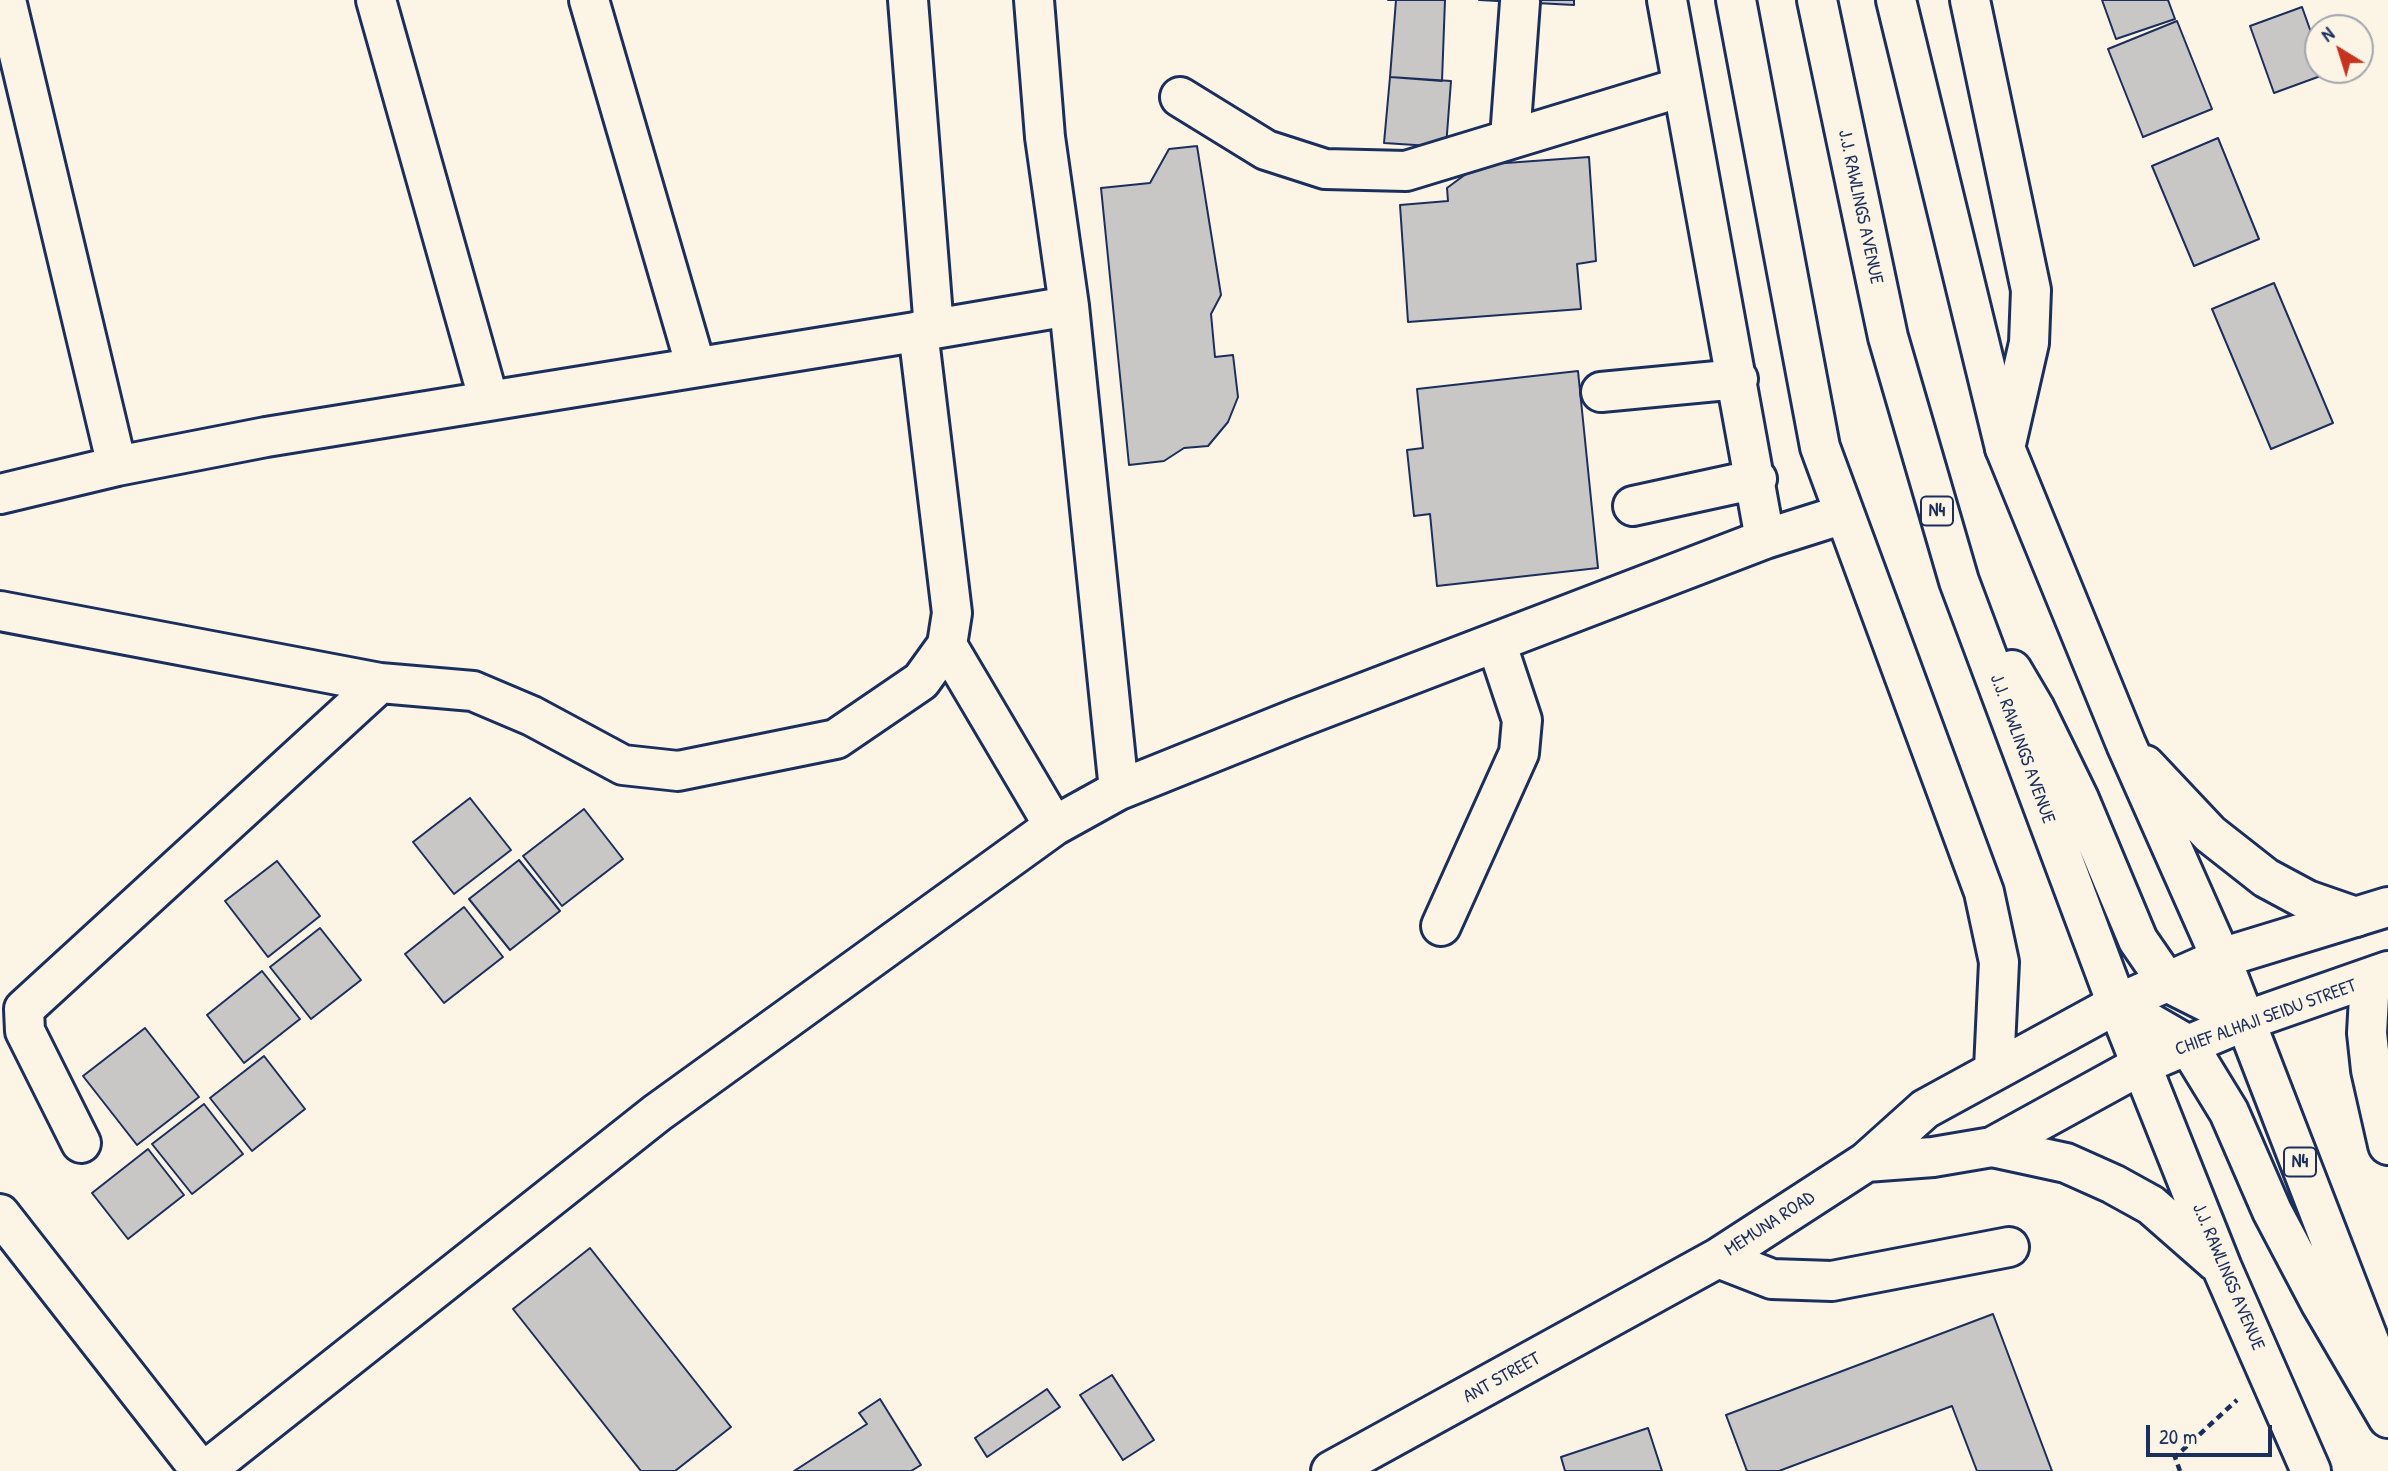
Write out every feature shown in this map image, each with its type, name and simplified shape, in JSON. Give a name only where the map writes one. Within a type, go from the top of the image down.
[{"type":"main road","points":[[6,0],[117,466]]},
{"type":"main road","points":[[376,0],[489,401]]},
{"type":"main road","points":[[589,0],[696,367]]},
{"type":"main road","points":[[0,611],[380,683],[473,691],[532,716],[623,765],[678,771],[836,739],[921,681],[947,645],[952,613],[926,330],[908,0]]},
{"type":"main road","points":[[1034,0],[1045,137],[1069,306],[1119,790]]},
{"type":"main road","points":[[1667,0],[1765,539]]},
{"type":"main road","points":[[1736,0],[1819,447],[1984,892],[1999,962],[1994,1069]]},
{"type":"main road","name":"J.J. RAWLINGS AVENUE","points":[[1816,0],[1888,337],[1959,581],[2117,1004],[2222,1268],[2307,1467]]},
{"type":"main road","name":"N4","points":[[1896,0],[2005,448],[2126,744],[2221,958],[2388,1390]]},
{"type":"main road","points":[[1970,0],[2031,290],[2029,343],[2005,448]]},
{"type":"main road","points":[[1510,138],[1520,2]]},
{"type":"main road","points":[[1180,97],[1266,150],[1325,169],[1406,171],[1682,87]]},
{"type":"main road","points":[[4,503],[117,466],[266,437],[1069,306]]},
{"type":"main road","points":[[1601,392],[1738,379]]},
{"type":"main road","points":[[1633,506],[1756,479]]},
{"type":"main road","points":[[0,1214],[203,1471],[657,1113],[1054,826],[1119,790],[1765,539],[1843,514]]},
{"type":"main road","points":[[1959,581],[2035,709],[2079,799],[2138,940],[2168,982],[2245,1021]]},
{"type":"main road","points":[[1441,926],[1519,753],[1522,720],[1496,642]]},
{"type":"main road","points":[[947,645],[1054,826]]},
{"type":"main road","points":[[81,1143],[24,1031],[24,1009],[380,683]]},
{"type":"main road","points":[[2126,744],[2210,834],[2266,878],[2307,900],[2372,912]]},
{"type":"main road","points":[[2117,1004],[2221,958],[2372,912]]},
{"type":"main road","points":[[2379,975],[2367,1033],[2371,1070],[2388,1145]]},
{"type":"main road","name":"CHIEF ALHAJI SEIDU STREET","points":[[1992,1147],[2143,1064],[2245,1021],[2379,975]]},
{"type":"main road","points":[[2117,1004],[2188,1045],[2229,1112],[2272,1212],[2325,1312],[2388,1418]]},
{"type":"main road","name":"MEMUNA ROAD","points":[[1672,1284],[1718,1258],[1866,1163],[1925,1109],[2117,1004]]},
{"type":"main road","points":[[1866,1163],[1933,1157],[1992,1147],[2066,1163],[2151,1205],[2222,1268]]},
{"type":"main road","points":[[1718,1258],[1772,1279],[1832,1281],[2009,1247]]},
{"type":"main road","name":"ANT STREET","points":[[1331,1471],[1672,1284]]},
{"type":"path","points":[[2180,1471],[2175,1457],[2268,1371]]},
{"type":"building","points":[[1396,0],[1445,0],[1442,81],[1390,77]]},
{"type":"building","points":[[1479,0],[1574,0],[1574,5]]},
{"type":"building","points":[[2102,0],[2168,0],[2175,19],[2116,39]]},
{"type":"building","points":[[2302,7],[2304,14],[2304,82],[2274,93],[2250,26]]},
{"type":"building","points":[[2177,21],[2212,109],[2143,137],[2108,49]]},
{"type":"building","points":[[1390,77],[1451,81],[1446,147],[1384,143]]},
{"type":"building","points":[[2218,138],[2259,239],[2194,266],[2152,166]]},
{"type":"building","points":[[1197,146],[1221,295],[1211,314],[1215,357],[1233,355],[1238,397],[1228,422],[1208,446],[1184,448],[1164,461],[1129,465],[1101,188],[1150,183],[1169,149]]},
{"type":"building","points":[[1589,157],[1596,261],[1577,264],[1581,309],[1408,322],[1400,205],[1448,201],[1447,188],[1478,165]]},
{"type":"building","points":[[2274,283],[2333,423],[2271,449],[2212,309]]},
{"type":"building","points":[[1578,371],[1598,568],[1437,586],[1430,514],[1414,516],[1407,450],[1423,448],[1417,389]]},
{"type":"building","points":[[470,798],[511,850],[454,894],[413,842]]},
{"type":"building","points":[[584,809],[623,859],[562,906],[523,856]]},
{"type":"building","points":[[519,860],[560,911],[510,950],[469,899]]},
{"type":"building","points":[[277,861],[320,916],[268,957],[225,901]]},
{"type":"building","points":[[464,907],[503,957],[444,1003],[405,954]]},
{"type":"building","points":[[320,928],[361,980],[311,1019],[270,967]]},
{"type":"building","points":[[262,971],[300,1019],[244,1063],[207,1015]]},
{"type":"building","points":[[145,1028],[199,1097],[137,1145],[83,1076]]},
{"type":"building","points":[[264,1056],[305,1109],[252,1151],[210,1098]]},
{"type":"building","points":[[204,1104],[243,1154],[192,1194],[152,1144]]},
{"type":"building","points":[[148,1149],[184,1195],[128,1239],[92,1193]]},
{"type":"building","points":[[590,1248],[731,1427],[675,1471],[641,1471],[513,1309]]},
{"type":"building","points":[[1993,1314],[2052,1471],[1977,1471],[1952,1406],[1779,1471],[1747,1471],[1726,1415]]},
{"type":"building","points":[[1112,1375],[1154,1440],[1123,1460],[1080,1395]]},
{"type":"building","points":[[1047,1389],[1060,1407],[987,1457],[975,1438]]},
{"type":"building","points":[[880,1399],[921,1465],[911,1471],[794,1471],[867,1424],[859,1413]]},
{"type":"building","points":[[1648,1428],[1662,1471],[1565,1471],[1561,1457]]}]
